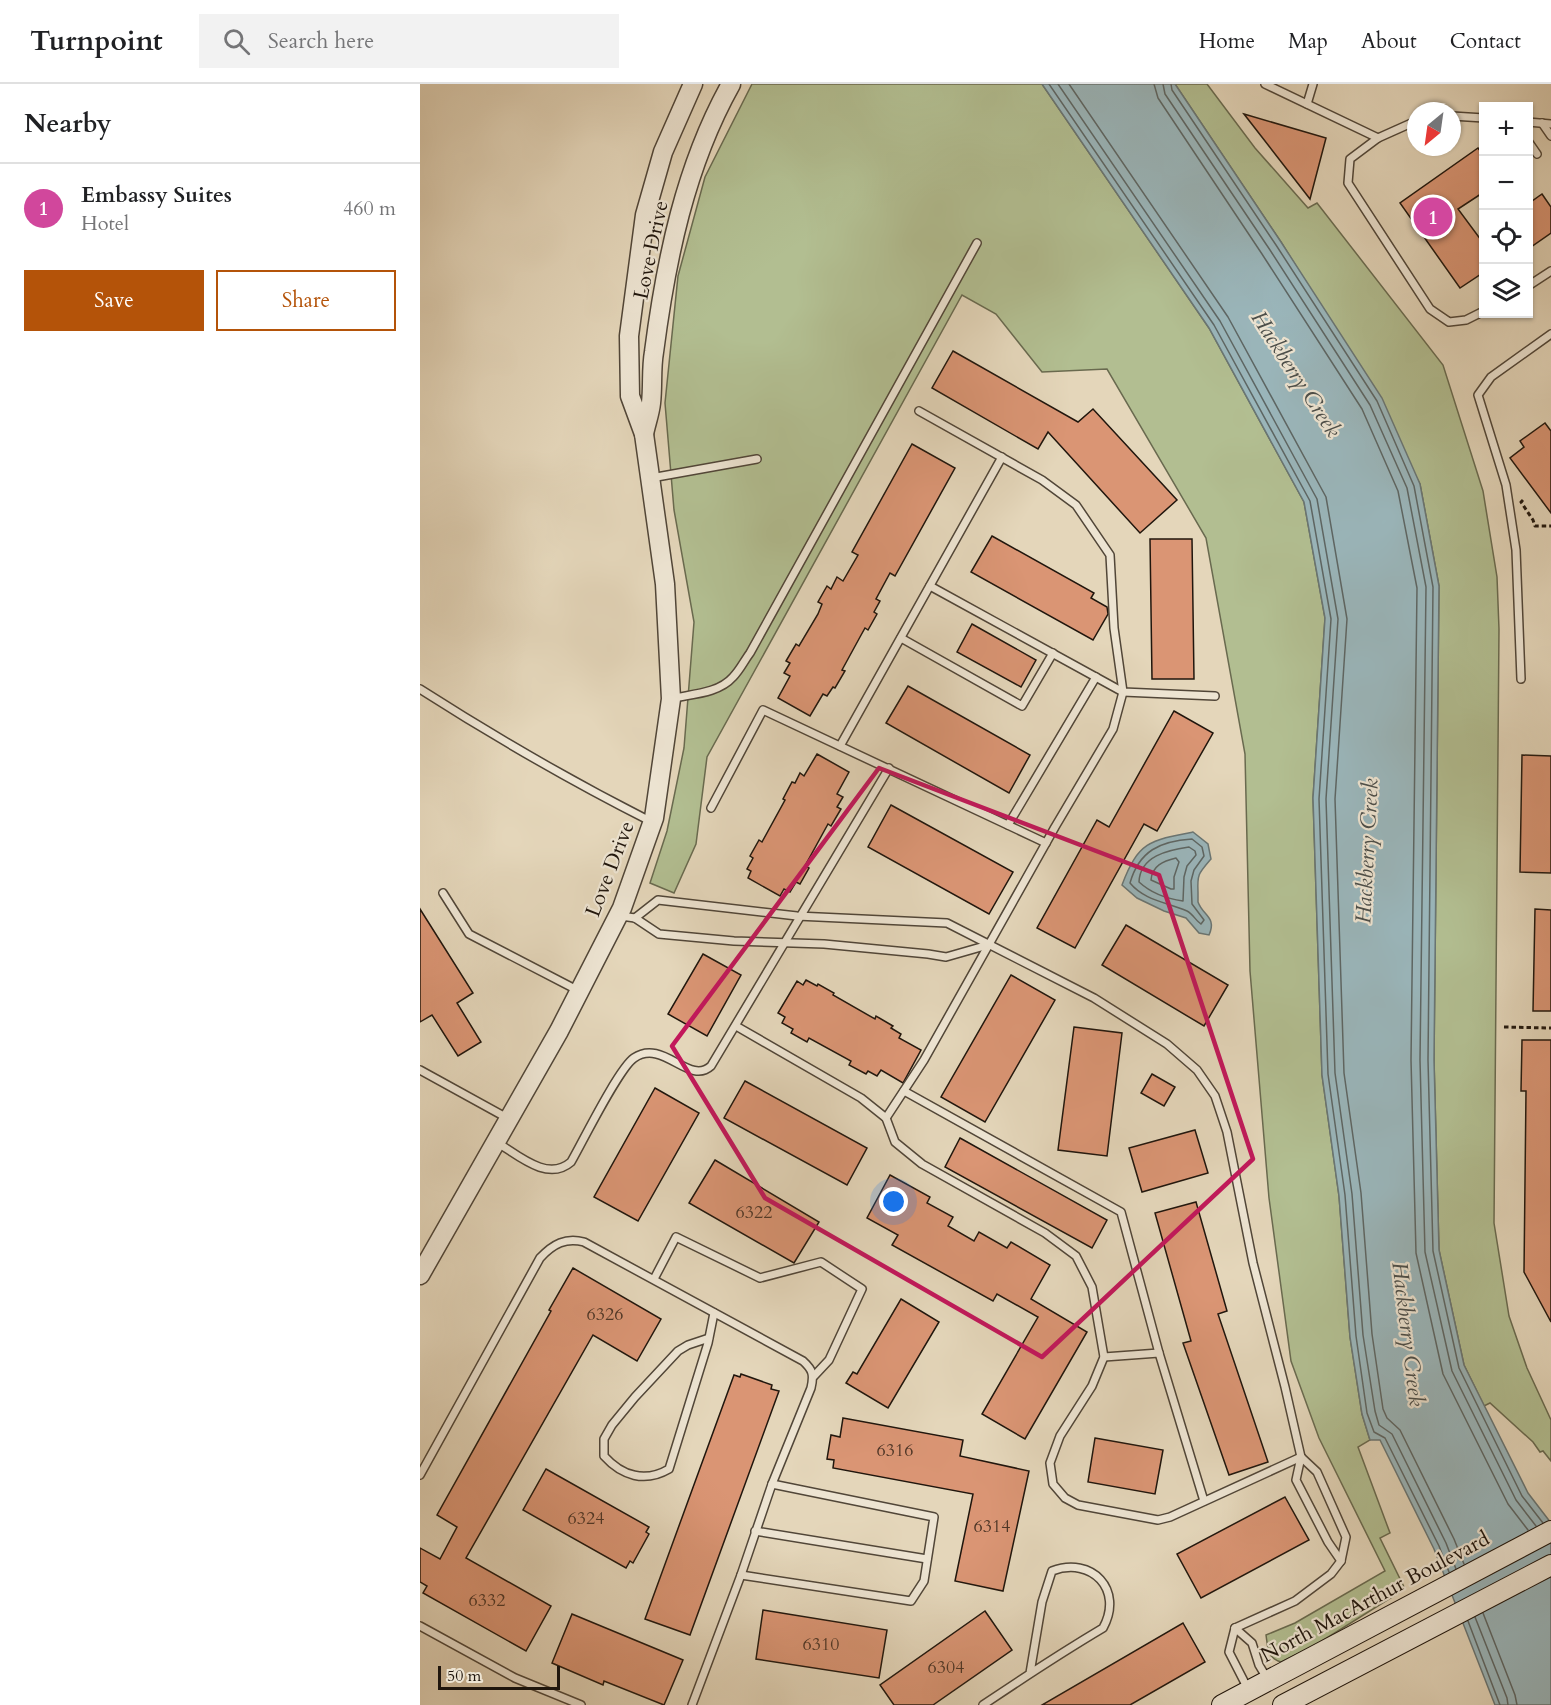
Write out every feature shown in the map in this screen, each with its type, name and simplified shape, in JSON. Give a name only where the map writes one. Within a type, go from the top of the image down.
[{"type":"main road","name":"North MacArthur Boulevard","points":[[1222,1705],[1551,1531]]},
{"type":"main road","points":[[1283,1705],[1551,1564]]},
{"type":"street","name":"Love Drive","points":[[420,1275],[579,991],[627,917],[652,822],[671,699],[664,584],[644,434],[630,396],[629,336],[645,215],[663,152],[693,84]]},
{"type":"street","name":"Love Drive","points":[[644,434],[651,405],[653,354],[681,210],[696,158],[715,113],[731,84]]},
{"type":"lane","points":[[1265,84],[1378,138]]},
{"type":"lane","points":[[1307,104],[1313,84]]},
{"type":"lane","points":[[1461,117],[1479,118]]},
{"type":"lane","points":[[1533,122],[1551,124]]},
{"type":"lane","points":[[1542,123],[1551,136]]},
{"type":"lane","points":[[1407,125],[1378,138],[1350,159],[1348,183],[1430,309],[1449,322],[1466,320],[1479,314]]},
{"type":"lane","points":[[1533,148],[1537,154]]},
{"type":"lane","points":[[671,699],[725,685],[750,653],[977,243]]},
{"type":"lane","points":[[1533,283],[1551,271]]},
{"type":"lane","points":[[1521,679],[1516,550],[1506,485],[1478,395],[1491,377],[1551,334]]},
{"type":"lane","points":[[886,1118],[924,1060],[1113,729],[1123,692],[1114,628],[1110,555],[1077,505],[1042,480],[919,411]]},
{"type":"lane","points":[[840,746],[1002,457]]},
{"type":"lane","points":[[651,478],[757,459]]},
{"type":"lane","points":[[930,586],[1123,692],[1215,696]]},
{"type":"lane","points":[[901,638],[1022,706],[1053,653]]},
{"type":"lane","points":[[1008,825],[1096,677]]},
{"type":"lane","points":[[420,689],[484,730],[604,798],[652,822]]},
{"type":"lane","points":[[711,808],[763,710],[1046,843]]},
{"type":"lane","points":[[495,1142],[541,1168],[549,1170],[564,1168],[571,1162],[613,1087],[632,1059],[642,1053],[651,1052],[699,1072],[706,1071],[736,1026],[889,768]]},
{"type":"lane","points":[[443,892],[469,934],[579,991]]},
{"type":"lane","points":[[627,917],[658,900],[801,916],[947,923],[1094,998],[1167,1044],[1197,1070],[1215,1096],[1227,1132],[1253,1263],[1301,1456],[1296,1480],[1328,1542],[1341,1561]]},
{"type":"lane","points":[[627,917],[659,934],[870,948],[946,957],[988,945]]},
{"type":"lane","points":[[736,1026],[861,1098],[886,1118],[895,1142],[922,1164],[1045,1233],[1076,1256],[1092,1287],[1104,1357],[1092,1386],[1060,1436],[1050,1463],[1053,1484],[1065,1498],[1078,1505],[1158,1520],[1170,1517],[1301,1456]]},
{"type":"lane","points":[[420,1070],[508,1119]]},
{"type":"lane","points":[[904,1091],[1121,1212],[1159,1353],[1204,1501]]},
{"type":"lane","points":[[654,1280],[676,1237],[760,1278],[821,1262],[862,1289],[829,1360],[814,1376],[772,1484],[741,1575],[692,1705]]},
{"type":"lane","points":[[420,1475],[540,1257],[554,1245],[574,1239],[584,1242],[803,1361],[812,1369],[814,1376]]},
{"type":"lane","points":[[709,1338],[678,1351],[612,1425],[604,1439],[604,1456],[615,1468],[640,1477],[657,1476],[669,1469],[709,1338],[714,1313]]},
{"type":"lane","points":[[1104,1357],[1159,1353]]},
{"type":"lane","points":[[1235,1628],[1295,1601],[1331,1574],[1341,1561],[1346,1537],[1317,1472],[1301,1456]]},
{"type":"lane","points":[[741,1575],[911,1601],[924,1581],[934,1517],[772,1484]]},
{"type":"lane","points":[[755,1532],[927,1558]]},
{"type":"lane","points":[[983,1705],[1103,1628],[1110,1609],[1109,1593],[1102,1580],[1091,1572],[1064,1567],[1052,1571],[1042,1602],[1030,1673]]},
{"type":"lane","points":[[420,1626],[515,1678],[580,1705]]},
{"type":"lane","points":[[1235,1628],[1252,1643],[1268,1680]]},
{"type":"lane","points":[[1235,1628],[1229,1652],[1249,1690]]},
{"type":"path","points":[[1523,500],[1521,502],[1535,526],[1551,526]]},
{"type":"path","points":[[1504,1027],[1551,1028]]},
{"type":"highlighted area","points":[[879,768],[1159,875],[1253,1159],[1042,1357],[765,1198],[672,1046]]},
{"type":"green space","points":[[752,84],[1042,84],[1209,328],[1304,502],[1325,618],[1313,798],[1322,1075],[1339,1196],[1350,1337],[1362,1414],[1370,1440],[1358,1447],[1390,1533],[1380,1538],[1405,1589],[1314,1646],[1281,1662],[1271,1655],[1266,1635],[1295,1623],[1385,1571],[1319,1438],[1291,1361],[1269,1198],[1250,971],[1245,754],[1206,538],[1107,369],[1042,372],[996,314],[962,295],[707,757],[696,844],[674,893],[650,883],[667,831],[684,748],[694,622],[674,510],[665,403],[678,276],[705,177]]},
{"type":"green space","points":[[1175,84],[1207,84],[1255,148],[1308,208],[1317,203],[1443,365],[1483,491],[1497,577],[1499,629],[1494,1223],[1509,1316],[1527,1368],[1551,1420],[1551,1461],[1490,1403],[1484,1406],[1464,1365],[1439,1250],[1434,1060],[1439,586],[1420,484],[1329,319],[1281,242]]},
{"type":"water","name":"Hackberry Creek","points":[[1042,84],[1175,84],[1382,398],[1420,484],[1439,586],[1434,1060],[1439,1250],[1464,1365],[1528,1493],[1551,1523],[1551,1705],[1495,1705],[1434,1549],[1380,1440],[1370,1440],[1362,1414],[1350,1337],[1339,1196],[1322,1075],[1313,798],[1325,618],[1304,502],[1209,328]]},
{"type":"water","points":[[1193,832],[1208,844],[1211,859],[1200,874],[1198,886],[1198,902],[1211,924],[1209,935],[1199,933],[1186,918],[1164,911],[1137,898],[1122,885],[1134,860],[1147,845]]},
{"type":"building","points":[[1244,114],[1326,138],[1310,199]]},
{"type":"building","points":[[1478,148],[1479,195],[1458,209],[1479,237],[1479,275],[1460,288],[1400,203]]},
{"type":"building","points":[[1542,194],[1551,207],[1551,233],[1533,246],[1533,210],[1533,200]]},
{"type":"building","points":[[953,351],[1078,422],[1093,409],[1177,500],[1140,533],[1048,432],[1038,449],[932,388]]},
{"type":"building","points":[[1545,423],[1551,431],[1551,513],[1510,458],[1524,447],[1520,441]]},
{"type":"building","points":[[912,444],[955,468],[895,576],[890,573],[876,599],[880,601],[874,612],[877,614],[868,630],[865,628],[842,670],[845,671],[835,688],[833,687],[827,696],[823,694],[810,716],[778,698],[790,676],[784,673],[790,663],[786,661],[796,644],[799,646],[818,614],[822,604],[818,602],[827,586],[831,589],[837,577],[843,581],[858,555],[852,552]]},
{"type":"building","points":[[992,536],[1094,593],[1091,598],[1107,607],[1108,614],[1093,640],[971,572]]},
{"type":"building","points":[[1150,539],[1192,539],[1194,679],[1152,679]]},
{"type":"building","points":[[972,624],[1036,660],[1021,687],[957,652]]},
{"type":"building","points":[[908,686],[1030,755],[1009,793],[886,723]]},
{"type":"building","points":[[1174,711],[1213,733],[1157,831],[1144,824],[1075,948],[1037,928],[1097,820],[1109,827]]},
{"type":"building","points":[[817,754],[849,772],[837,794],[843,797],[837,807],[841,809],[831,826],[828,824],[805,866],[809,868],[800,884],[796,882],[790,892],[784,889],[780,896],[748,878],[751,871],[747,869],[753,858],[750,856],[759,840],[762,842],[792,782],[795,783],[800,773],[804,776]]},
{"type":"building","points":[[1522,755],[1551,756],[1551,873],[1520,872]]},
{"type":"building","points":[[891,805],[1013,872],[989,914],[868,847]]},
{"type":"building","points":[[420,909],[473,993],[457,1003],[481,1042],[458,1056],[432,1015],[420,1022]]},
{"type":"building","points":[[1535,909],[1551,910],[1551,1011],[1533,1011]]},
{"type":"building","points":[[1126,925],[1228,985],[1204,1026],[1102,965]]},
{"type":"building","points":[[703,954],[741,975],[707,1036],[668,1014]]},
{"type":"building","points":[[1011,975],[1055,1000],[985,1122],[941,1097]]},
{"type":"building","points":[[806,980],[834,993],[833,995],[875,1019],[876,1016],[893,1026],[891,1028],[901,1034],[899,1038],[921,1050],[903,1083],[881,1070],[877,1076],[868,1071],[866,1074],[849,1065],[851,1061],[809,1038],[807,1042],[791,1033],[793,1029],[782,1023],[785,1017],[778,1013],[797,981],[803,985]]},
{"type":"building","points":[[1074,1027],[1122,1033],[1107,1156],[1058,1150]]},
{"type":"building","points":[[1522,1040],[1551,1040],[1551,1322],[1524,1272],[1526,1091],[1521,1091]]},
{"type":"building","points":[[1152,1074],[1175,1087],[1164,1106],[1141,1093]]},
{"type":"building","points":[[745,1081],[867,1148],[847,1185],[724,1118]]},
{"type":"building","points":[[655,1088],[699,1113],[638,1221],[594,1197]]},
{"type":"building","points":[[1195,1130],[1208,1173],[1142,1192],[1129,1148]]},
{"type":"building","points":[[960,1138],[1107,1220],[1092,1248],[945,1167]]},
{"type":"building","points":[[715,1160],[819,1222],[794,1263],[689,1203]]},
{"type":"building","points":[[890,1175],[930,1197],[927,1203],[953,1217],[948,1226],[974,1241],[979,1232],[1007,1248],[1011,1242],[1050,1265],[1031,1299],[1087,1332],[1025,1439],[982,1414],[1038,1317],[997,1294],[993,1301],[892,1245],[898,1235],[867,1218]]},
{"type":"building","points":[[1196,1202],[1227,1311],[1218,1314],[1268,1462],[1229,1475],[1183,1343],[1191,1341],[1155,1213]]},
{"type":"building","points":[[573,1268],[661,1319],[637,1361],[593,1335],[466,1558],[551,1606],[526,1651],[423,1593],[427,1586],[420,1582],[420,1548],[440,1559],[457,1527],[437,1515]]},
{"type":"building","points":[[901,1299],[939,1322],[888,1408],[846,1383],[853,1372],[857,1374]]},
{"type":"building","points":[[741,1374],[772,1385],[771,1389],[779,1391],[690,1635],[645,1619],[734,1375],[740,1377]]},
{"type":"building","points":[[843,1418],[963,1440],[960,1456],[1029,1471],[1003,1591],[955,1581],[973,1494],[833,1468],[834,1460],[827,1459],[831,1435],[840,1437]]},
{"type":"building","points":[[1095,1438],[1163,1450],[1155,1494],[1088,1482]]},
{"type":"building","points":[[546,1469],[649,1527],[646,1532],[649,1534],[633,1563],[630,1561],[626,1568],[523,1510]]},
{"type":"building","points":[[1285,1497],[1309,1540],[1201,1598],[1177,1554]]},
{"type":"building","points":[[763,1610],[887,1630],[879,1678],[756,1659]]},
{"type":"building","points":[[985,1611],[1012,1650],[933,1705],[894,1705],[880,1685]]},
{"type":"building","points":[[572,1614],[683,1660],[664,1705],[604,1681],[603,1685],[552,1663]]},
{"type":"building","points":[[1183,1623],[1205,1662],[1130,1705],[1042,1705]]},
{"type":"place","name":"Embassy Suites","points":[[1433,217]]}]
